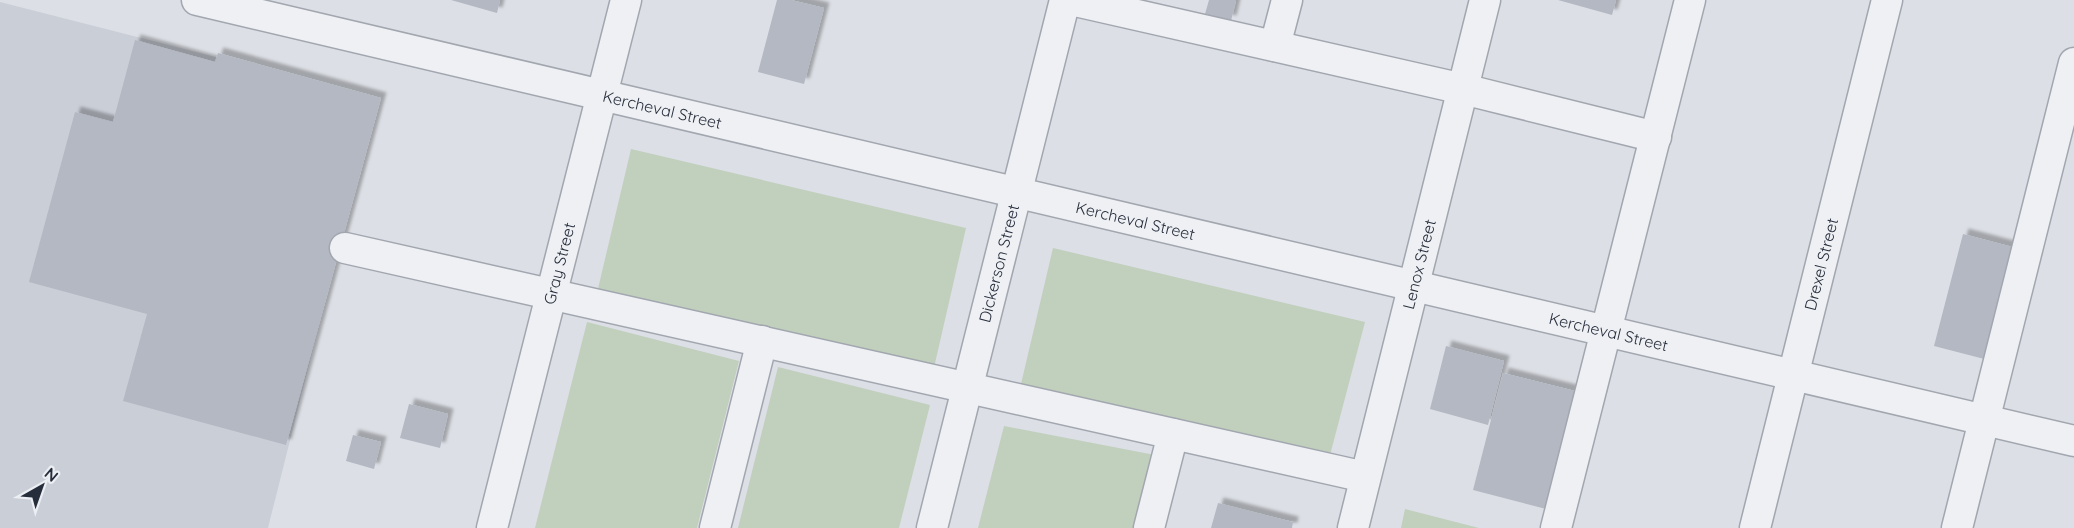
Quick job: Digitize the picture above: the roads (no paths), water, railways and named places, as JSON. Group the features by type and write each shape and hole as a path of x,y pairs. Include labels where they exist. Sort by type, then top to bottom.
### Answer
{"street":[{"name":"Kercheval Street","path":"197,0 2074,441"},
{"name":"Gray Street","path":"492,528 626,0"},
{"name":"Dickerson Street","path":"932,528 1065,0"},
{"path":"1071,0 1463,89 1656,137"},
{"path":"1275,46 1287,0"},
{"name":"Lenox Street","path":"1353,528 1485,0"},
{"path":"1556,528 1690,0"},
{"name":"Drexel Street","path":"1755,528 1887,0"},
{"path":"1957,528 2074,63"},
{"path":"345,248 1365,477"},
{"path":"715,528 762,342"},
{"path":"1149,528 1173,434"}]}
